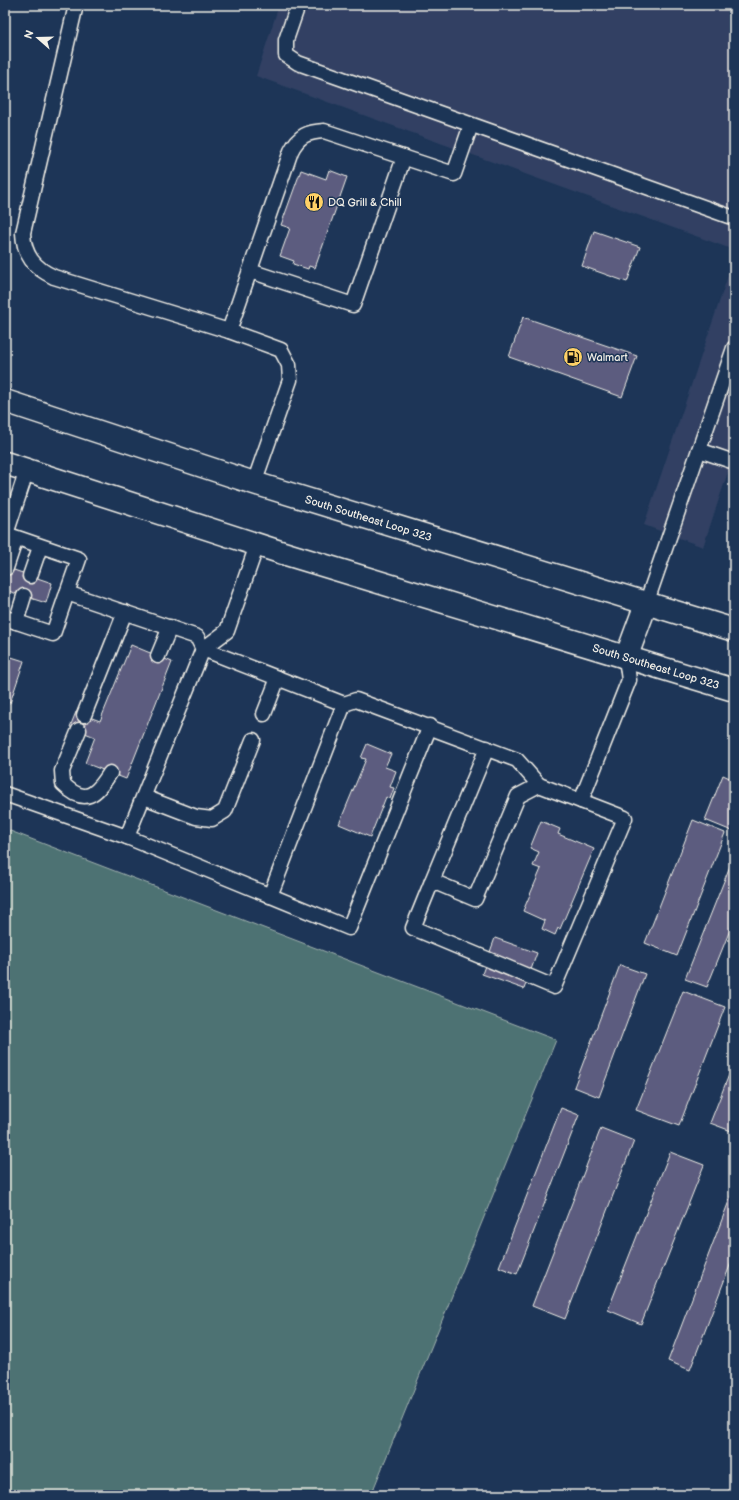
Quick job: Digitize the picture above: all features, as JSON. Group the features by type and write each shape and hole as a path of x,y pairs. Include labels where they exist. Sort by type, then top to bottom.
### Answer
{"highway":[{"path":"5,391 42,413"},
{"name":"South Southeast Loop 323","path":"5,401 254,484 734,630"},
{"name":"South Southeast Loop 323","path":"5,462 257,545 734,690"},
{"path":"626,658 646,604"}],"lane":[{"path":"76,5 22,233 26,253 42,271 54,278 229,331 281,350 286,357 290,380 254,484"},
{"path":"298,5 286,40 286,55 298,63 734,218"},
{"path":"229,331 292,151 299,138 306,134 324,131 454,174 471,124"},
{"path":"250,271 353,305 404,157"},
{"path":"646,604 734,348"},
{"path":"699,450 734,462"},
{"path":"6,568 9,536 27,470"},
{"path":"9,536 78,559 52,634 11,620 24,596"},
{"path":"127,837 203,649 227,631 257,545"},
{"path":"30,576 40,547"},
{"path":"67,593 197,637 203,649 344,704 356,700 430,726 487,748 517,760 539,785 625,818 554,987 413,928 487,748"},
{"path":"84,715 125,612"},
{"path":"158,656 170,627"},
{"path":"582,801 629,680 626,658"},
{"path":"264,714 278,678"},
{"path":"270,896 344,704"},
{"path":"5,794 127,837 349,928 430,726"},
{"path":"79,730 62,771 63,784 73,794 86,796 99,791 110,773"},
{"path":"144,797 196,817 212,819 225,811 253,740"},
{"path":"432,881 474,899 518,796 539,785"},
{"path":"64,815 73,794"}],"shaded area":[{"path":"279,5 734,5 734,250 256,76"},
{"path":"734,258 734,454 703,547 644,525"}],"green space":[{"path":"5,829 556,1040 371,1495 5,1495"}],"building":[{"name":"DQ Grill & Chill","path":"301,170 326,179 329,170 347,177 315,268 309,266 308,269 293,264 294,261 280,256 290,228 281,225"},
{"path":"594,231 640,247 627,282 582,266"},
{"name":"Walmart","path":"523,317 637,356 622,397 509,357"},
{"path":"5,567 52,583 46,603 5,590"},
{"path":"131,645 172,662 126,779 85,763 95,737 70,727 76,712 100,721"},
{"path":"5,655 24,661 10,703 5,702"},
{"path":"367,744 391,754 385,767 396,771 390,787 394,788 390,799 386,797 370,837 339,824 366,759 361,758"},
{"path":"723,775 734,780 734,827 732,831 705,820"},
{"path":"693,820 725,833 677,956 645,943"},
{"path":"541,821 560,829 558,834 594,849 560,929 558,928 555,935 542,929 545,921 523,911 541,869 533,866 539,852 530,848"},
{"path":"734,856 734,920 707,987 685,979"},
{"path":"495,938 537,953 524,989 482,974"},
{"path":"620,965 645,974 599,1097 574,1087"},
{"path":"683,991 725,1007 679,1126 636,1110"},
{"path":"734,1062 734,1132 710,1123"},
{"path":"561,1108 579,1115 517,1274 499,1267"},
{"path":"601,1128 634,1141 565,1319 532,1306"},
{"path":"670,1152 704,1165 641,1324 608,1310"},
{"path":"734,1188 734,1255 690,1370 668,1361"}],"place":[{"name":"DQ Grill & Chill","path":"314,202"},
{"name":"Walmart","path":"573,357"}]}
